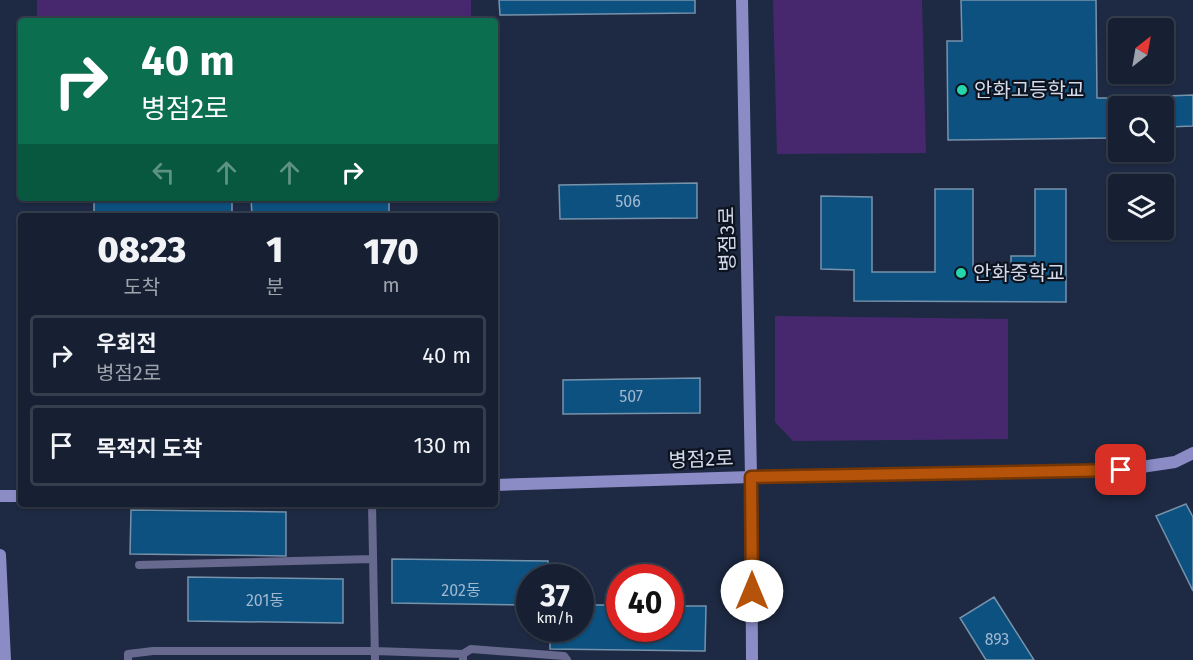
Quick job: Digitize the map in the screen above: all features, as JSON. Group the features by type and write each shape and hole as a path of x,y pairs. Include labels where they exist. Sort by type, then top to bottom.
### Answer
{"street":[{"name":"병점3로","path":"742,0 752,660"},
{"name":"병점2로","path":"498,485 751,477 1121,470 1175,462 1193,453"},
{"path":"0,496 18,496"},
{"path":"0,555 5,660"}],"lane":[{"path":"372,507 375,655"},
{"path":"139,564 373,559"},
{"path":"128,660 128,654 153,651 463,657 471,649 564,656 567,660"}],"shaded area":[{"path":"37,0 471,0 471,18 37,18"},
{"path":"773,0 922,0 926,153 777,154"},
{"path":"775,316 1008,319 1008,439 793,441 775,422"}],"building":[{"path":"499,0 695,0 695,13 500,15"},
{"path":"961,0 1096,0 1097,98 1108,98 1108,138 948,140 947,41 962,41"},
{"path":"1193,95 1193,126 1174,127 1174,96 1168,96"},
{"path":"697,183 697,218 560,219 559,185"},
{"path":"935,189 973,189 973,270 1011,271 1011,256 1035,256 1035,189 1066,189 1066,302 854,301 854,270 821,269 821,196 872,197 872,272 935,272"},
{"path":"94,201 232,201 232,213 94,213"},
{"path":"251,201 389,201 389,213 252,213"},
{"path":"700,378 700,413 563,414 563,380"},
{"path":"1186,504 1193,517 1193,591 1156,516"},
{"path":"131,510 286,512 286,556 130,554"},
{"path":"392,559 548,561 548,564 516,564 516,605 392,603"},
{"path":"188,577 343,579 343,623 188,621"},
{"path":"994,597 1034,660 986,660 960,618"},
{"path":"594,605 606,605 606,642 684,642 684,606 706,606 705,651 550,649 550,642 594,642"}],"place":[{"name":"안화고등학교","path":"962,90"},
{"name":"안화중학교","path":"961,273"}],"route":[{"path":"752,591 751,477 1121,470"}]}
